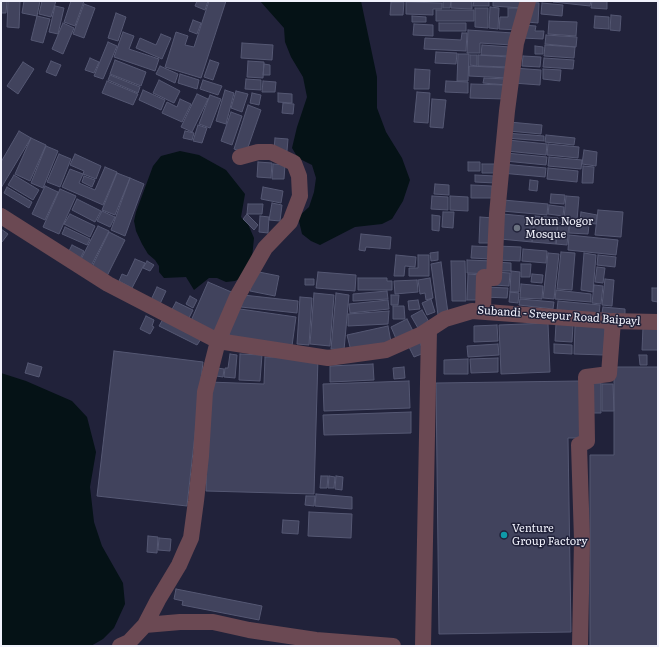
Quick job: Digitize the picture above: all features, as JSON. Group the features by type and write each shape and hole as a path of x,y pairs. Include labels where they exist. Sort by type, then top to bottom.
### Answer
{"street":[{"path":"483,311 484,277 494,278 497,214 506,111 516,43 528,1"},
{"path":"120,646 129,642 145,625 179,565 191,538 201,456 205,392 218,341 237,297 265,248 290,222 300,196 299,176 294,163 271,152 258,152 240,157"},
{"name":"Subandi - Sreepur Road Baipayl","path":"1,216 108,284 218,341 328,358 386,350 422,334 446,319 472,311 613,321 658,322"},
{"path":"580,646 582,540 579,445 587,441 586,377 609,374 613,321"},
{"path":"423,646 429,330"},
{"path":"145,625 180,622 213,622 249,630 316,640 393,646"}],"shaded area":[{"path":"260,1 361,1 377,77 377,108 386,132 402,158 410,180 403,201 392,219 382,224 355,227 320,245 311,241 302,234 298,217 309,207 314,192 316,178 312,165 298,158 292,148 307,97 303,77 291,57 285,42 284,28"},
{"path":"180,151 199,155 226,170 245,194 241,217 248,224 254,238 252,258 241,278 235,281 226,282 217,278 209,278 194,290 186,277 164,278 159,272 159,266 148,254 136,231 134,221 136,212 153,166 161,156"},
{"path":"1,373 26,381 72,401 87,417 96,452 90,487 94,522 102,546 123,583 125,604 114,628 103,639 91,646 1,646"}],"building":[{"path":"1,1 7,1 6,13 1,13"},
{"path":"8,1 20,1 19,28 7,27"},
{"path":"24,1 40,1 37,16 22,13"},
{"path":"42,1 56,1 51,17 39,14"},
{"path":"71,1 84,1 75,26 64,22"},
{"path":"197,1 208,1 205,10 195,6"},
{"path":"209,1 226,1 201,78 165,67 176,32 188,36 185,45 194,47"},
{"path":"443,1 451,1 450,8 443,8"},
{"path":"451,1 472,1 472,9 451,8"},
{"path":"474,1 489,1 489,6 473,6"},
{"path":"493,1 522,1 521,8 493,6"},
{"path":"553,1 591,1 590,6"},
{"path":"592,1 607,1 607,9 591,8"},
{"path":"391,2 404,2 403,15 390,15"},
{"path":"406,2 442,3 442,9 433,9 433,15 406,14"},
{"path":"528,2 539,3 538,23 527,22"},
{"path":"542,3 563,5 562,16 541,14"},
{"path":"84,4 95,8 84,38 73,34"},
{"path":"55,6 64,8 58,34 49,32"},
{"path":"490,7 499,8 498,29 489,28"},
{"path":"475,8 488,8 488,28 475,27"},
{"path":"508,8 520,8 519,30 499,29 500,17 508,17"},
{"path":"436,10 474,10 474,21 436,21"},
{"path":"116,13 126,17 118,41 108,38"},
{"path":"611,15 621,16 620,31 610,30"},
{"path":"37,16 50,19 43,43 31,40"},
{"path":"412,16 426,17 426,22 412,22"},
{"path":"595,16 609,17 609,29 594,28"},
{"path":"193,20 201,23 197,34 189,31"},
{"path":"549,21 577,22 576,36 548,34"},
{"path":"63,23 74,28 63,54 52,49"},
{"path":"439,23 466,23 466,31 439,31"},
{"path":"414,24 433,25 433,36 413,35"},
{"path":"523,25 536,26 535,31 544,31 543,39 522,38"},
{"path":"468,30 513,33 512,45 480,43 480,53 467,53"},
{"path":"123,32 134,36 129,49 159,59 155,71 114,57"},
{"path":"462,33 467,33 466,51 424,49 425,38 461,40"},
{"path":"161,34 171,38 162,59 136,48 140,38 156,45"},
{"path":"546,35 577,37 576,47 545,44"},
{"path":"108,42 117,46 103,79 94,76"},
{"path":"242,43 273,45 272,60 241,58"},
{"path":"482,45 510,47 509,56 481,55"},
{"path":"545,45 575,47 574,58 544,56"},
{"path":"535,46 543,47 543,54 535,54"},
{"path":"436,52 457,53 456,64 435,63"},
{"path":"458,54 469,54 468,81 457,81"},
{"path":"470,55 477,55 477,66 470,65"},
{"path":"478,55 509,57 509,67 478,66"},
{"path":"523,56 541,57 540,67 522,66"},
{"path":"90,58 99,62 94,73 85,70"},
{"path":"544,58 574,60 573,69 543,67"},
{"path":"115,60 146,72 141,86 110,74"},
{"path":"210,60 219,63 213,80 204,77"},
{"path":"51,61 61,65 56,76 46,72"},
{"path":"248,61 264,62 263,78 247,77"},
{"path":"23,62 34,69 18,94 7,86"},
{"path":"264,64 270,65 270,75 263,75"},
{"path":"160,66 178,74 175,83 156,74"},
{"path":"469,66 509,68 508,78 469,76"},
{"path":"514,68 541,70 540,85 513,83"},
{"path":"415,69 430,70 429,89 414,89"},
{"path":"543,69 561,70 560,81 543,79"},
{"path":"180,74 199,80 197,89 178,83"},
{"path":"110,75 140,87 138,93 108,80"},
{"path":"484,78 507,79 506,85 483,83"},
{"path":"246,79 261,80 261,90 245,89"},
{"path":"159,80 180,91 174,103 153,93"},
{"path":"203,80 222,86 218,95 200,89"},
{"path":"107,81 138,94 133,105 102,93"},
{"path":"263,81 276,82 275,92 262,92"},
{"path":"446,81 468,82 468,93 445,92"},
{"path":"471,84 506,85 505,99 470,98"},
{"path":"143,90 165,100 161,110 139,100"},
{"path":"225,90 234,93 226,124 216,121"},
{"path":"236,91 248,94 242,112 231,108"},
{"path":"417,92 430,93 428,123 414,122"},
{"path":"252,93 261,95 259,105 250,103"},
{"path":"278,93 292,94 292,103 278,102"},
{"path":"197,94 208,99 192,132 181,127"},
{"path":"210,95 221,99 210,128 199,124"},
{"path":"180,99 191,104 182,122 162,113 167,102 177,107"},
{"path":"432,99 446,100 443,128 430,127"},
{"path":"283,103 294,104 293,114 282,113"},
{"path":"248,105 261,110 246,153 234,149"},
{"path":"231,112 242,116 232,145 221,141"},
{"path":"509,122 542,125 541,134 509,131"},
{"path":"198,125 207,128 202,143 193,141"},
{"path":"19,131 31,138 1,188 1,162"},
{"path":"185,131 194,133 192,140 183,138"},
{"path":"506,133 544,136 544,141 506,138"},
{"path":"546,135 575,138 574,145 545,142"},
{"path":"31,138 46,145 30,181 15,174"},
{"path":"275,138 288,139 287,151 274,150"},
{"path":"508,140 547,144 546,155 507,151"},
{"path":"548,144 579,147 578,158 547,155"},
{"path":"46,146 58,151 43,188 31,183"},
{"path":"584,150 597,152 596,166 582,164"},
{"path":"506,153 547,157 546,165 505,161"},
{"path":"59,154 71,159 60,187 47,182"},
{"path":"75,154 101,166 96,179 83,174 84,171 70,165"},
{"path":"549,157 582,160 581,169 548,166"},
{"path":"258,162 272,163 271,178 257,177"},
{"path":"468,162 480,162 480,171 468,171"},
{"path":"273,164 285,165 284,179 272,179"},
{"path":"482,164 497,164 497,173 482,173"},
{"path":"502,164 546,168 545,177 501,173"},
{"path":"583,166 594,167 593,183 582,183"},
{"path":"105,167 117,172 103,205 62,187 70,169 83,174 79,183 95,190"},
{"path":"548,168 578,171 577,182 547,179"},
{"path":"117,173 130,178 115,215 102,210"},
{"path":"14,175 39,190 33,200 8,185"},
{"path":"475,175 495,176 495,183 475,182"},
{"path":"84,176 95,180 92,187 82,182"},
{"path":"130,178 144,184 125,236 111,230"},
{"path":"530,180 538,181 537,191 529,190"},
{"path":"435,184 449,185 449,195 434,194"},
{"path":"471,185 492,186 492,198 471,198"},
{"path":"45,186 58,192 45,220 32,214"},
{"path":"7,187 32,202 29,208 4,193"},
{"path":"263,187 283,191 281,203 261,199"},
{"path":"60,189 76,196 59,234 43,227"},
{"path":"551,194 565,195 564,204 550,203"},
{"path":"432,196 448,197 448,210 431,209"},
{"path":"450,196 468,197 468,211 450,210"},
{"path":"566,196 579,197 577,220 564,219"},
{"path":"77,199 101,211 95,222 72,210"},
{"path":"503,200 548,204 547,215 502,211"},
{"path":"272,203 282,205 280,221 269,220"},
{"path":"248,204 263,204 262,214 247,214"},
{"path":"549,205 564,207 563,216 548,214"},
{"path":"598,210 623,212 621,237 595,235"},
{"path":"102,211 115,217 110,227 97,221"},
{"path":"443,212 454,212 453,228 442,227"},
{"path":"581,212 597,215 596,224 580,222"},
{"path":"70,214 95,226 90,237 64,224"},
{"path":"247,214 258,225 254,230 243,219"},
{"name":"Notun Nogor Mosque","path":"503,214 534,217 532,242 500,239"},
{"path":"432,215 440,216 439,231 432,230"},
{"path":"260,216 269,217 268,233 259,232"},
{"path":"535,216 558,218 556,244 532,242"},
{"path":"480,217 494,218 493,243 479,243"},
{"path":"558,223 569,224 567,245 556,244"},
{"path":"570,223 589,225 588,234 569,233"},
{"path":"98,226 109,231 90,268 79,263"},
{"path":"65,227 90,239 87,245 62,234"},
{"path":"1,229 8,234 2,242 1,241"},
{"path":"109,232 125,240 107,276 91,269"},
{"path":"361,234 391,237 390,249 366,247 365,251 359,250"},
{"path":"569,235 618,240 616,255 568,250"},
{"path":"72,245 84,251 79,261 67,255"},
{"path":"472,246 493,247 492,259 471,258"},
{"path":"497,246 521,247 520,261 496,260"},
{"path":"523,249 547,251 546,263 522,261"},
{"path":"438,252 438,260 431,261 430,253"},
{"path":"561,252 575,253 572,290 557,289"},
{"path":"548,253 559,254 554,299 543,298"},
{"path":"584,253 596,255 593,292 581,290"},
{"path":"396,255 416,257 415,267 405,266 404,276 394,276"},
{"path":"418,255 429,255 429,276 409,276 409,268 418,268"},
{"path":"598,255 616,257 615,267 597,265"},
{"path":"135,259 145,263 132,288 119,281 122,274 127,276"},
{"path":"467,260 493,261 492,274 467,273"},
{"path":"147,261 154,265 150,271 143,268"},
{"path":"451,261 465,261 466,301 452,301"},
{"path":"441,262 448,313 438,315 431,264"},
{"path":"496,262 511,263 511,271 495,271"},
{"path":"521,264 531,264 530,277 521,277"},
{"path":"597,267 605,268 603,283 595,282"},
{"path":"254,271 279,276 275,296 250,291"},
{"path":"511,271 520,272 519,292 510,292"},
{"path":"318,272 356,275 355,291 316,288"},
{"path":"494,272 510,273 509,286 494,285"},
{"path":"468,274 481,275 480,300 467,300"},
{"path":"532,274 543,275 542,283 531,282"},
{"path":"358,278 387,278 387,281 392,281 392,290 358,290"},
{"path":"430,278 433,298 426,300 425,293 420,294 418,280"},
{"path":"305,279 314,279 314,285 305,285"},
{"path":"605,279 614,280 612,306 602,305"},
{"path":"417,280 418,292 395,294 394,281"},
{"path":"208,282 236,294 219,335 190,323"},
{"path":"521,284 543,286 542,299 520,298"},
{"path":"594,285 603,286 601,304 592,303"},
{"path":"157,287 166,291 160,304 151,300"},
{"path":"484,287 508,288 507,298 484,297"},
{"path":"652,288 658,288 658,302 652,301"},
{"path":"556,290 591,294 591,302 555,299"},
{"path":"387,291 388,299 353,301 353,294"},
{"path":"510,292 519,293 518,303 509,302"},
{"path":"314,293 334,295 330,346 310,344"},
{"path":"336,293 349,295 344,350 331,349"},
{"path":"243,295 298,301 297,313 241,307"},
{"path":"391,295 399,295 398,305 391,305"},
{"path":"190,296 197,300 193,308 186,304"},
{"path":"300,297 312,298 309,345 297,344"},
{"path":"431,299 435,312 427,315 422,303"},
{"path":"520,299 554,302 553,309 519,305"},
{"path":"388,300 389,309 350,313 349,304"},
{"path":"418,300 420,309 409,310 408,301"},
{"path":"558,301 600,305 599,314 557,310"},
{"path":"176,302 193,310 187,322 170,313"},
{"path":"393,306 404,306 405,319 393,319"},
{"path":"603,307 625,309 625,315 602,313"},
{"path":"233,308 296,317 292,346 229,337"},
{"path":"422,310 429,322 418,328 411,316"},
{"path":"389,311 388,324 348,326 348,314"},
{"path":"146,316 154,320 152,326 154,327 150,334 140,329"},
{"path":"163,319 201,339 197,345 159,326"},
{"path":"407,319 414,333 397,341 391,327"},
{"path":"548,323 550,372 501,374 499,325"},
{"path":"556,324 573,325 572,342 555,341"},
{"path":"497,325 498,341 474,342 474,326"},
{"path":"388,326 391,342 351,351 347,335"},
{"path":"575,326 605,327 604,355 574,354"},
{"path":"643,327 658,328 658,350 642,350"},
{"path":"419,340 424,353 414,357 408,345"},
{"path":"498,344 499,355 468,357 467,346"},
{"path":"554,344 572,345 572,354 554,353"},
{"path":"114,351 203,362 187,506 97,496"},
{"path":"230,354 237,355 235,378 224,377 225,368 228,368"},
{"path":"240,354 262,355 260,381 239,380"},
{"path":"639,355 647,355 647,365 640,365"},
{"path":"265,357 318,358 314,494 206,491 209,382 264,384"},
{"path":"498,358 498,372 471,373 470,359"},
{"path":"468,359 468,374 444,374 444,360"},
{"path":"28,363 42,367 39,377 25,373"},
{"path":"373,364 374,380 330,382 330,366"},
{"path":"404,367 405,378 394,379 393,368"},
{"path":"614,367 658,367 658,646 590,646 590,455 614,455"},
{"path":"217,368 224,369 223,377 216,376"},
{"path":"409,381 410,408 324,411 323,384"},
{"name":"Venture Group Factory","path":"581,381 582,438 568,438 571,632 439,634 436,383"},
{"path":"588,383 601,383 601,413 588,413"},
{"path":"602,384 613,384 614,411 602,411"},
{"path":"411,412 411,433 324,435 323,415"},
{"path":"321,476 328,476 327,488 320,488"},
{"path":"329,476 335,477 334,488 328,488"},
{"path":"336,476 343,477 342,490 335,489"},
{"path":"316,494 352,497 352,509 315,506"},
{"path":"306,496 315,496 314,506 305,505"},
{"path":"309,512 352,514 351,538 308,536"},
{"path":"283,520 299,521 298,534 282,533"},
{"path":"148,536 158,537 157,553 147,552"},
{"path":"159,538 171,539 170,551 158,550"},
{"path":"176,589 262,606 259,620 182,605 183,601 174,599"}],"place":[{"name":"Notun Nogor Mosque","path":"517,228"},
{"name":"Venture Group Factory","path":"504,535"}]}
